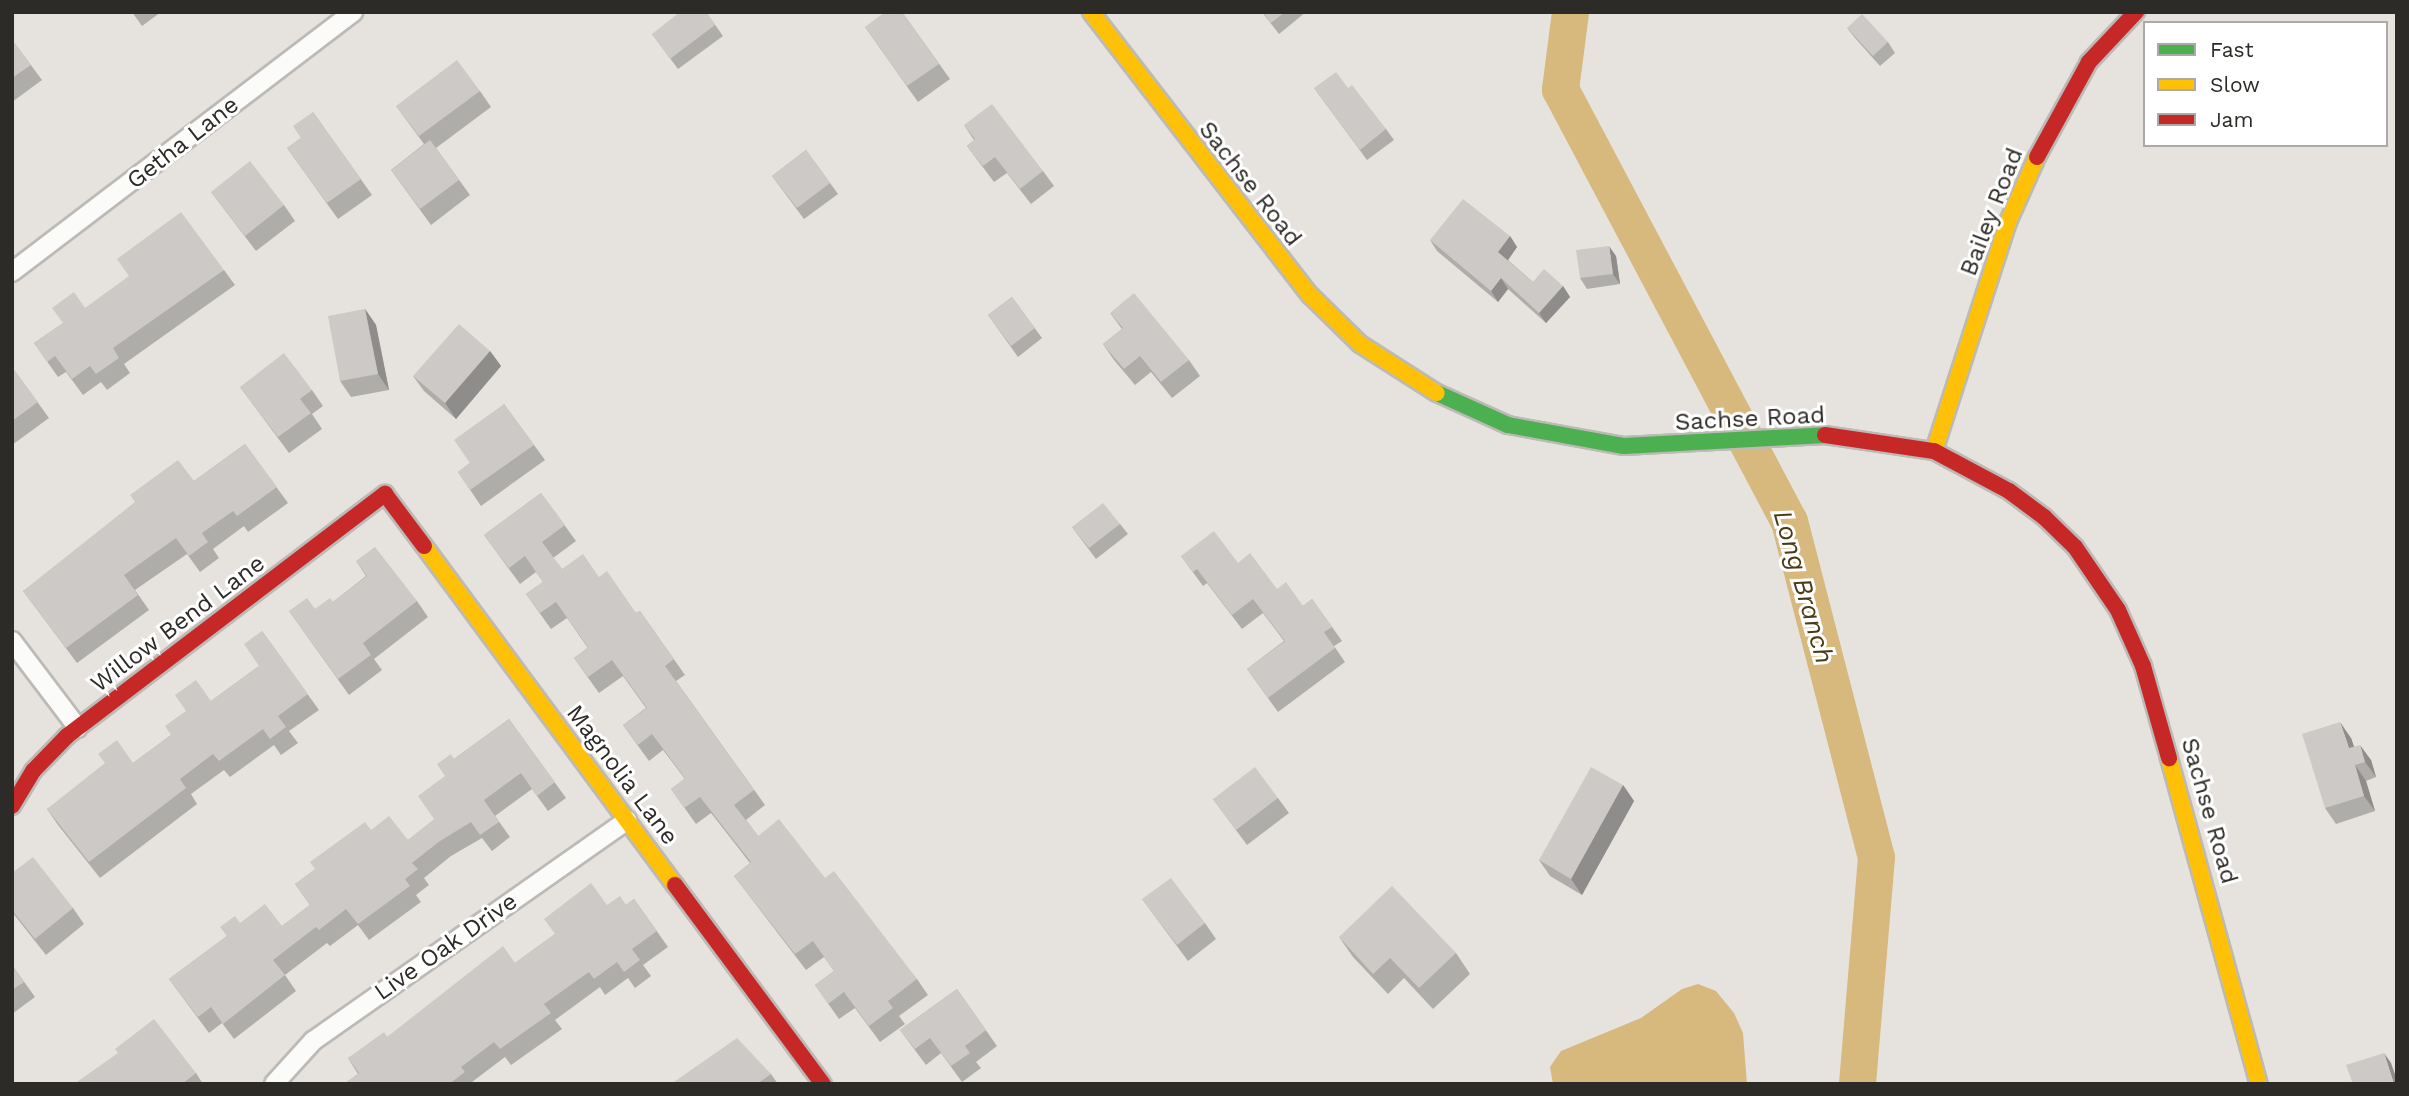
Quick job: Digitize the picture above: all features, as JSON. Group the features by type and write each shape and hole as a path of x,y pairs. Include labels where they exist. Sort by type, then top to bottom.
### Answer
{"main road":[{"name":"Sachse Road","path":"1091,12 1310,295 1385,362 1446,399 1508,425 1562,438 1624,446 1692,445 1822,435 1934,451 2008,491 2044,517 2075,547 2118,610 2143,666 2169,750 2259,1084"},
{"name":"Bailey Road","path":"1934,451 2008,222 2043,144 2090,62 2136,12"},
{"name":"Willow Bend Lane","path":"12,806 33,771 78,728 385,494"},
{"name":"Magnolia Lane","path":"385,494 823,1084"}],"street":[{"name":"Getha Lane","path":"12,272 353,12"},
{"path":"12,640 78,728"},
{"name":"Live Oak Drive","path":"274,1084 313,1041 627,820"}],"shaded area":[{"path":"1698,984 1716,991 1734,1013 1743,1033 1747,1084 1553,1084 1550,1067 1561,1051 1641,1018 1682,989"}],"building":[{"path":"680,12 706,12 715,25 670,59 652,34"},
{"path":"885,12 902,12 939,64 907,86 865,27"},
{"path":"1263,12 1285,12 1271,23"},
{"path":"1862,14 1888,42 1873,56 1847,28"},
{"path":"12,41 31,65 12,78"},
{"path":"457,60 480,91 419,136 396,106"},
{"path":"1336,72 1348,88 1352,85 1386,129 1360,150 1314,88"},
{"path":"992,104 1043,171 1020,189 995,157 983,166 967,146 975,139 964,125"},
{"path":"313,112 361,179 327,203 287,148 301,138 293,126"},
{"path":"430,140 459,180 420,209 391,170"},
{"path":"806,150 830,183 797,208 772,176"},
{"path":"250,161 284,205 245,236 211,192"},
{"path":"1463,199 1510,236 1498,252 1533,282 1544,269 1563,286 1539,313 1501,278 1491,291 1430,240"},
{"path":"181,212 224,270 113,348 119,358 96,374 90,366 72,379 55,356 47,362 34,343 63,323 52,308 74,292 85,308 129,276 117,259"},
{"path":"1609,246 1613,274 1580,278 1576,250"},
{"path":"1134,293 1189,360 1161,382 1140,356 1124,369 1103,344 1123,328 1110,313"},
{"path":"1012,297 1035,328 1011,346 988,315"},
{"path":"365,309 378,374 340,381 328,316"},
{"path":"459,324 490,351 445,403 413,376"},
{"path":"284,353 312,390 300,399 311,413 278,437 240,387"},
{"path":"12,367 38,402 12,421"},
{"path":"504,404 534,445 470,490 458,472 470,463 454,440"},
{"path":"245,444 277,487 237,516 233,511 202,533 208,542 189,556 176,538 124,575 138,595 66,648 23,591 135,502 130,495 178,460 194,481"},
{"path":"541,493 565,525 542,542 562,569 583,554 599,577 607,571 636,613 640,611 674,659 665,666 754,790 734,805 758,836 779,819 825,878 834,871 917,979 888,1001 893,1008 869,1026 844,992 828,1004 815,985 834,971 813,941 795,954 734,876 751,862 700,797 684,808 671,789 685,778 652,734 638,745 623,725 647,708 612,660 588,677 574,658 588,647 556,602 540,613 526,594 543,582 525,556 509,568 484,535"},
{"path":"1103,503 1120,524 1089,548 1072,527"},
{"path":"1214,531 1238,563 1250,553 1277,589 1286,582 1303,606 1312,599 1332,627 1324,632 1335,648 1268,698 1247,669 1285,641 1253,599 1232,615 1197,569 1193,572 1181,556"},
{"path":"375,547 417,601 363,643 371,655 338,679 289,611 307,598 315,609 330,598 333,602 367,576 356,561"},
{"path":"262,631 308,694 278,716 286,727 270,739 263,729 219,761 213,754 180,779 186,788 89,862 47,809 105,763 98,754 117,740 133,763 171,735 165,726 186,711 175,695 196,680 211,701 259,666 244,644"},
{"path":"509,719 555,782 537,796 521,773 484,800 499,822 480,835 471,822 440,841 412,863 418,869 405,879 410,886 358,924 346,909 319,930 316,927 273,960 285,975 223,1024 211,1007 198,1017 169,979 227,936 220,927 235,916 240,923 265,904 282,926 310,905 295,884 315,869 310,862 365,822 371,830 389,816 408,840 434,819 418,796 445,776 437,764 451,754 454,759"},
{"path":"2340,722 2349,748 2360,745 2365,762 2355,765 2364,796 2325,808 2302,734"},
{"path":"1255,767 1278,798 1236,830 1213,799"},
{"path":"1591,767 1623,785 1571,879 1539,860"},
{"path":"33,857 73,908 35,939 12,910 12,873"},
{"path":"1171,878 1205,923 1177,945 1142,899"},
{"path":"591,883 607,905 620,896 626,905 634,899 657,931 632,949 640,960 624,972 617,962 594,979 589,972 544,1004 551,1013 500,1049 494,1042 461,1067 465,1072 449,1084 344,1084 359,1073 348,1058 384,1032 387,1037 503,946 515,963 555,934 544,919"},
{"path":"1392,886 1456,953 1419,988 1390,958 1373,974 1339,937"},
{"path":"12,965 24,982 12,990"},
{"path":"957,989 986,1030 965,1046 970,1053 951,1066 930,1038 915,1049 900,1030"},
{"path":"154,1019 196,1073 182,1084 74,1084 118,1053 115,1049"},
{"path":"737,1038 771,1074 757,1084 671,1084"},
{"path":"2384,1053 2394,1084 2353,1084 2346,1065"}],"waterway":[{"name":"Long Branch","path":"1570,12 1560,89 1789,521 1876,857 1857,1084"}],"traffic: fast":[{"path":"1437,393 1508,425 1624,446 1825,435"}],"traffic: slow":[{"path":"1091,12 1310,295 1360,344 1437,393"},
{"path":"1934,451 2008,222 2037,157"},
{"path":"424,546 675,885"},
{"path":"2169,758 2259,1084"}],"traffic: jam":[{"path":"2037,157 2089,62 2136,12"},
{"path":"1825,435 1934,451 2009,491 2044,517 2075,547 2118,610 2143,666 2169,758"},
{"path":"12,806 33,771 67,736 385,494 424,546"},
{"path":"675,885 823,1084"}]}
